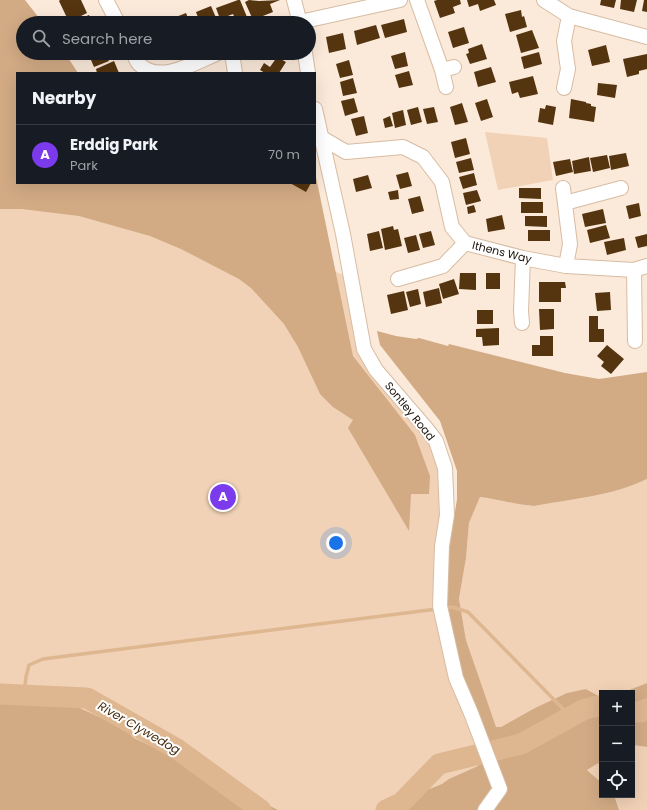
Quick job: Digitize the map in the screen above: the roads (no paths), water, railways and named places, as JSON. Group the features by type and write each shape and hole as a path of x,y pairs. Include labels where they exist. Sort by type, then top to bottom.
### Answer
{"street":[{"path":"106,0 114,16"},
{"path":"294,0 298,16"},
{"path":"316,19 400,0"},
{"path":"416,0 448,69 446,87"},
{"path":"544,0 569,16 647,37"},
{"path":"564,88 568,69 564,40 569,16"},
{"path":"137,60 139,64 153,72"},
{"path":"171,72 201,60"},
{"path":"233,60 235,72"},
{"path":"305,60 308,72"},
{"name":"Sontley Road","path":"316,113 343,234 364,349 376,370 436,441 445,468 447,515 442,546 441,610 456,678 500,789 485,810"},
{"name":"Ithens Way","path":"322,138 346,152 403,147 423,156 442,182 452,227 465,243 523,258 566,266 640,268"},
{"path":"563,188 570,244 566,266"},
{"path":"565,203 621,188"},
{"path":"398,280 443,266 465,243"},
{"path":"522,323 523,258"},
{"path":"635,341 640,268"}],"waterway":[{"path":"443,608 452,607 468,612 571,717"},
{"path":"24,695 29,665 43,659 437,609"},
{"name":"River Clywedog","path":"0,694 87,698 177,749 261,810"},
{"name":"River Clywedog","path":"386,810 401,803 439,764 521,744 583,710 599,706"},
{"name":"River Clywedog","path":"635,712 641,712 647,709"}],"place":[{"name":"Erddig Park","path":"223,497"}]}
